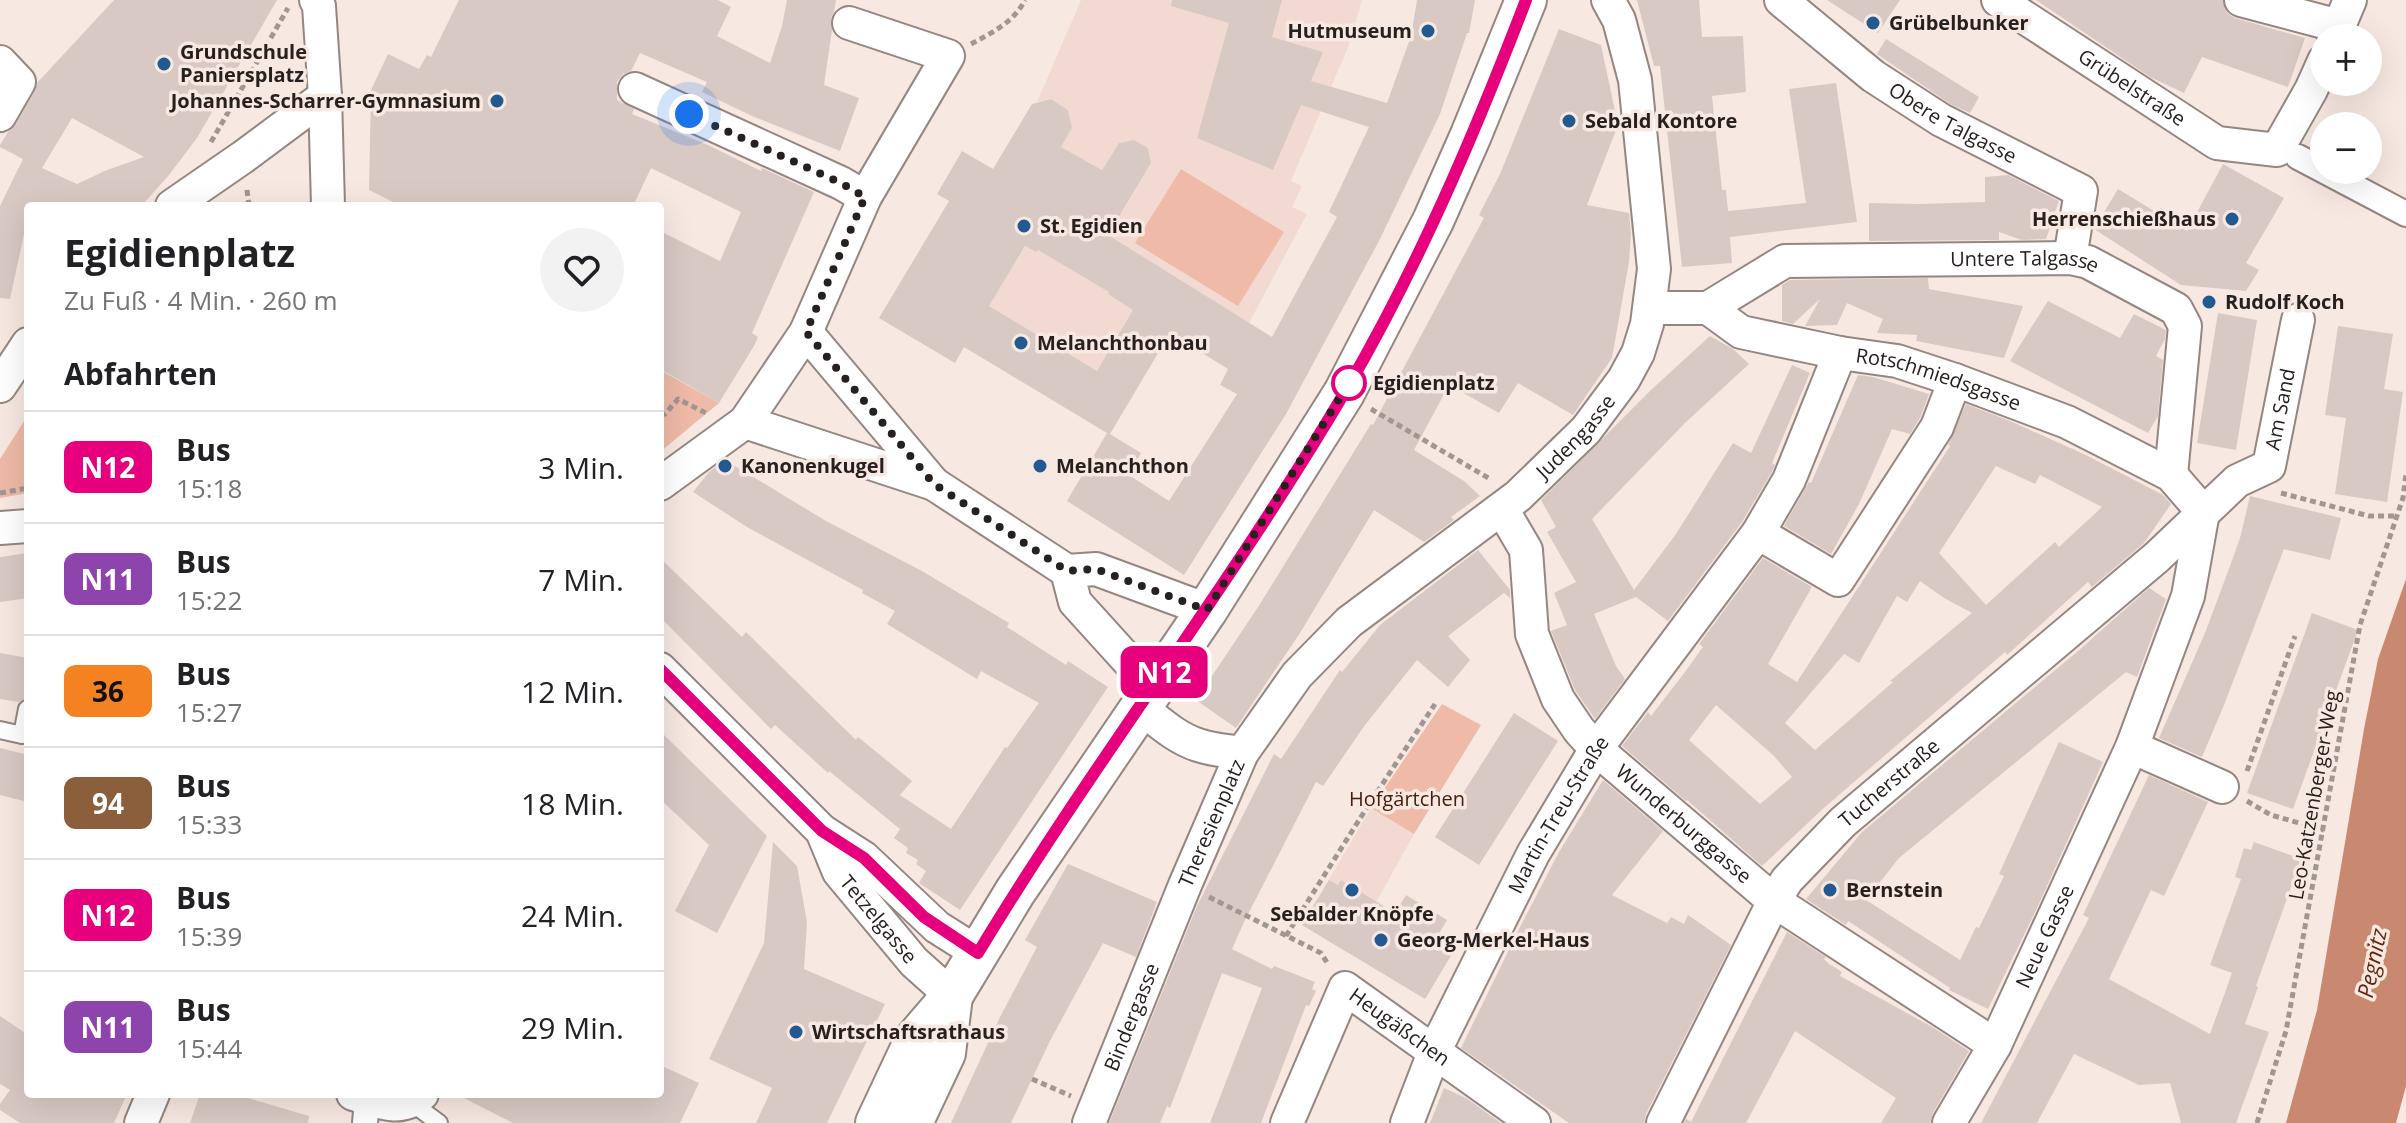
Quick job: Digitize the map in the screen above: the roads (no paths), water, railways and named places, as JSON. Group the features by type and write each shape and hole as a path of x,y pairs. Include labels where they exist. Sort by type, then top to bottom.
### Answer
{"street":[{"path":"316,0 319,6 325,96 328,202"},
{"path":"876,1123 916,1038 952,996 1015,892 1207,610 1344,393 1452,178 1526,0"},
{"name":"Judengasse","path":"1242,753 1297,675 1338,631 1510,502 1586,430 1624,379 1638,353 1650,308 1654,269 1635,80 1619,20 1608,0"},
{"name":"Obere Talgasse","path":"1781,0 1873,76 1941,120 2081,191 2070,258"},
{"name":"Grübelstraße","path":"1998,0 2217,143 2288,154"},
{"path":"2241,0 2341,21"},
{"path":"664,481 738,427 806,332 865,197 948,56 849,23"},
{"path":"0,62 19,82 0,115"},
{"path":"635,89 841,183 865,197"},
{"path":"2310,93 2288,154 2406,214"},
{"path":"178,202 325,96"},
{"name":"Untere Talgasse","path":"1708,308 1785,261 2070,258 2088,262 2176,309 2185,326 2171,475"},
{"path":"1650,308 1708,308"},
{"name":"Rotschmiedsgasse","path":"1708,308 1741,332 1840,353 1897,361 2067,422 2171,475 2203,512"},
{"name":"Am Sand","path":"2203,512 2237,481 2269,466 2298,320"},
{"path":"806,332 934,484 1067,571 1096,569 1207,610"},
{"path":"0,386 24,350"},
{"name":"Martin-Treu-Straße","path":"1407,1123 1435,1050 1533,854 1596,749 1758,533 1789,480 1840,353"},
{"path":"1758,533 1838,580 1937,427 1955,380"},
{"path":"738,427 934,484"},
{"name":"Wunderburggasse","path":"1510,502 1526,550 1532,634 1558,699 1579,730 1596,749 1774,901 1995,1045"},
{"name":"Neue Gasse","path":"1949,1123 1995,1045 2132,747 2188,596 2203,512"},
{"name":"Tucherstraße","path":"1663,1123 1787,880 1843,822 2157,557 2203,512"},
{"path":"0,528 24,526"},
{"path":"1067,571 1075,602 1147,697"},
{"name":"Tetzelgasse","path":"664,673 822,831 864,858 924,917 978,953"},
{"name":"Theresienplatz","path":"1147,697 1184,739 1198,745 1242,753 1180,898"},
{"path":"2132,747 2233,785"},
{"name":"Tetzelgasse","path":"822,831 839,872 914,962 952,996"},
{"name":"Bindergasse","path":"1089,1123 1180,898"},
{"name":"Heugäßchen","path":"1287,1123 1345,988 1534,1123"},
{"path":"912,1123 945,1053 952,996"},
{"path":"141,1123 151,1098"},
{"path":"361,1105 391,1105 417,1098"}],"lane":[{"path":"0,730 22,735 24,725"},
{"path":"417,1098 439,1123"}],"water":[{"name":"Pegnitz","path":"2406,579 2406,1086 2396,1123 2286,1123 2317,1010 2378,659"}],"place":[{"name":"Grübelbunker","path":"1873,23"},
{"name":"Hutmuseum","path":"1428,31"},
{"name":"Grundschule Paniersplatz","path":"164,64"},
{"name":"Johannes-Scharrer-Gymnasium","path":"497,101"},
{"name":"Sebald Kontore","path":"1569,121"},
{"name":"Herrenschießhaus","path":"2232,219"},
{"name":"St. Egidien","path":"1024,226"},
{"name":"Rudolf Koch","path":"2209,302"},
{"name":"Melanchthonbau","path":"1021,343"},
{"name":"Egidienplatz","path":"1349,383"},
{"name":"Kanonenkugel","path":"725,466"},
{"name":"Melanchthon","path":"1040,466"},
{"name":"Sebalder Knöpfe","path":"1352,890"},
{"name":"Bernstein","path":"1830,890"},
{"name":"Georg-Merkel-Haus","path":"1381,940"},
{"name":"Wirtschaftsrathaus","path":"796,1032"}],"park label":[{"name":"Hofgärtchen","path":"1407,799"}]}
